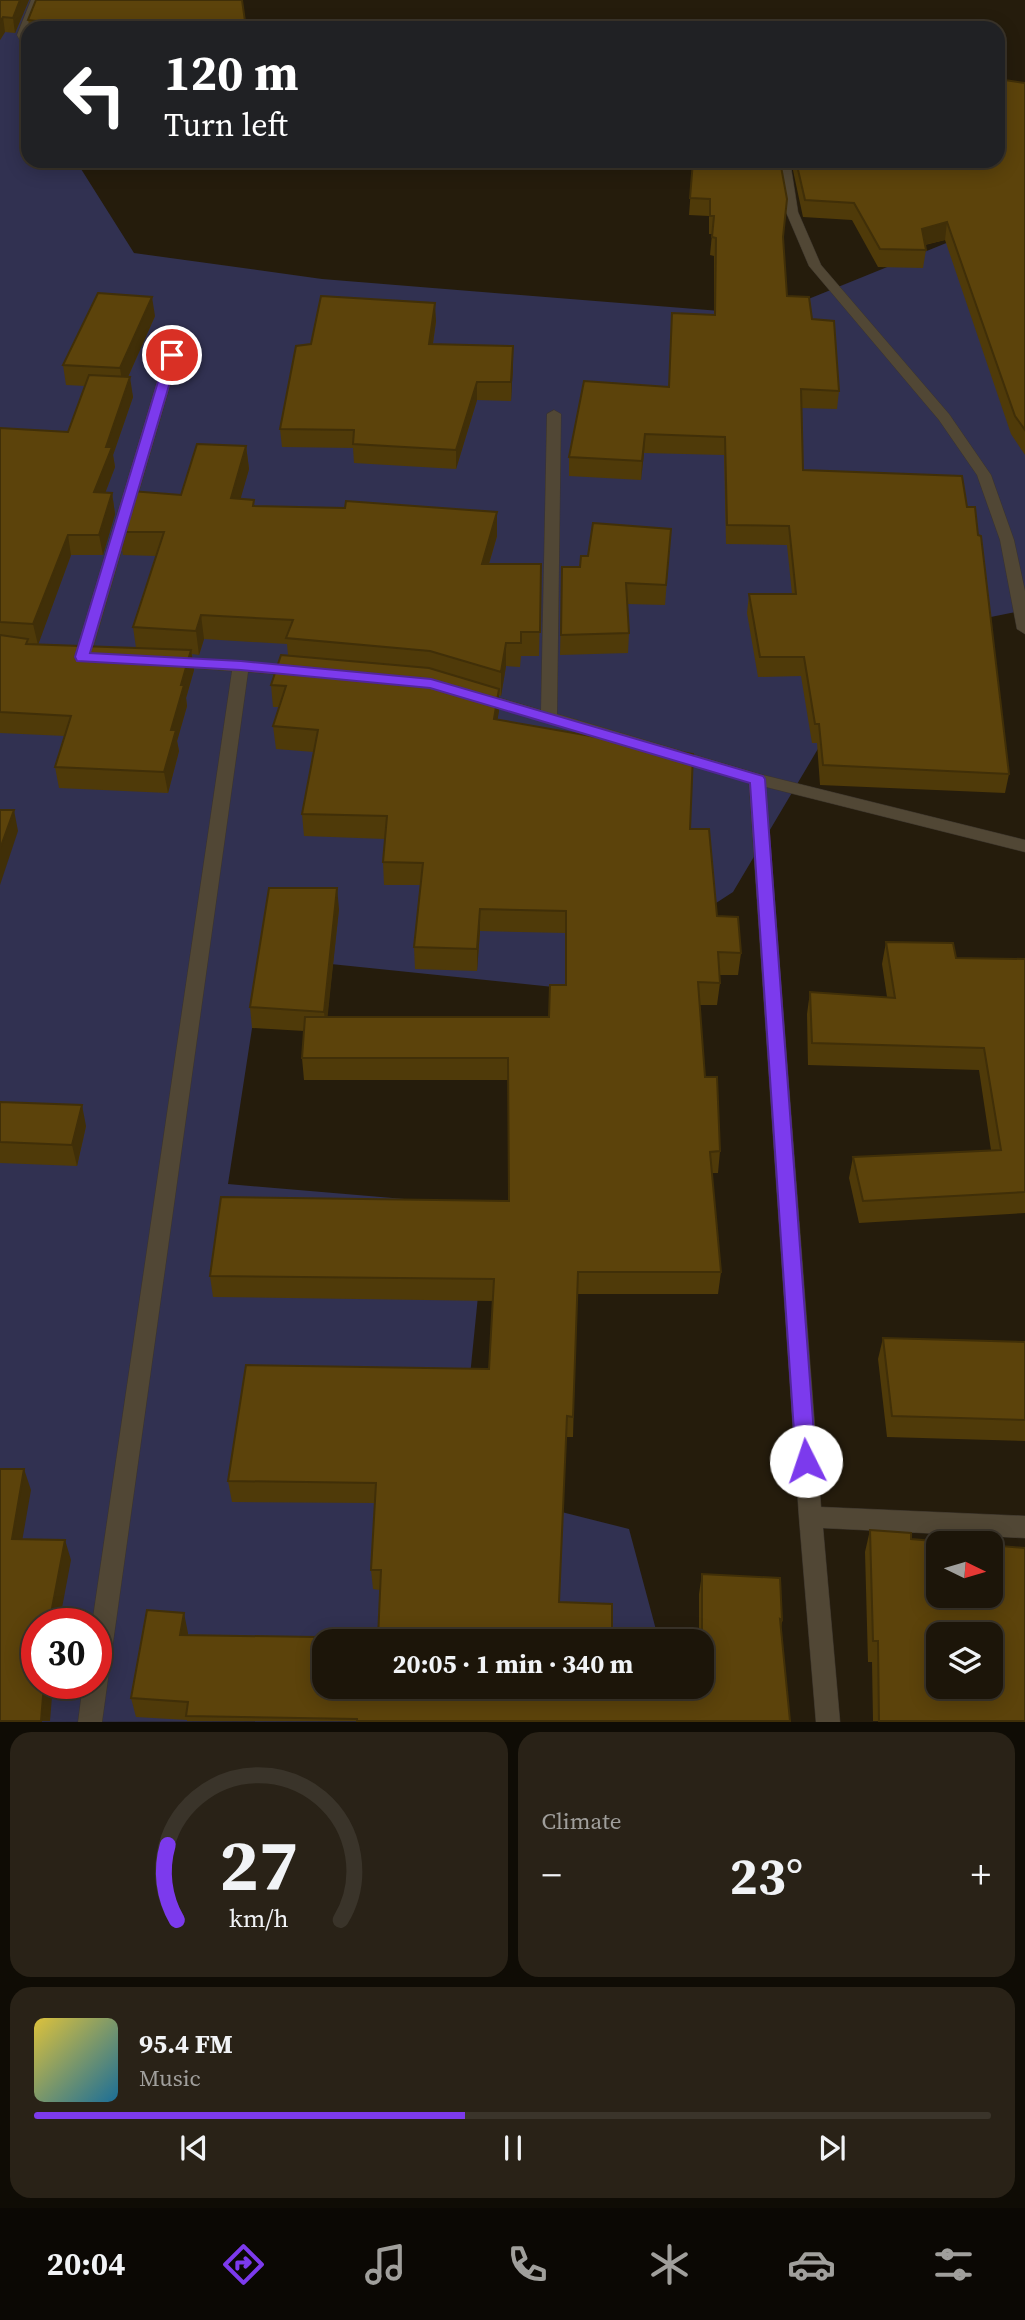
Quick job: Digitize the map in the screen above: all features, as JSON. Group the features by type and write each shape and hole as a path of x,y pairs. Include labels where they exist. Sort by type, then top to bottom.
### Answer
{"street":[{"path":"28,21 36,0"},
{"path":"785,168 792,212 815,266 944,417 984,475 1007,540 1025,629"},
{"path":"82,657 172,355"},
{"path":"549,717 554,414"},
{"path":"148,661 241,665 322,673"},
{"path":"106,1608 241,665"},
{"path":"457,691 757,779 1025,846"},
{"path":"757,779 810,1517 828,1721"},
{"path":"810,1517 1025,1527"},
{"path":"90,1721 94,1699"}],"shaded area":[{"path":"0,0 47,0 48,21 21,21 21,168 80,168 134,253 322,279 769,315 971,233 1025,218 1025,610 976,620 844,705 733,892 582,990 263,957 228,1184 487,1206 459,1486 629,1529 656,1629 312,1629 312,1699 450,1699 680,1721 0,1722"}],"building":[{"path":"0,0 20,0 13,18 3,17 0,22"},
{"path":"36,0 242,0 245,21 37,21 28,20"},
{"path":"1005,80 1025,83 1025,430 1015,416 947,222 922,229 926,250 880,249 854,203 805,200 798,168 1005,168"},
{"path":"692,168 781,168 787,199 783,237 787,296 809,297 812,319 834,321 839,391 801,389 803,470 962,476 967,507 975,507 978,535 981,536 1009,774 823,765 819,724 815,724 804,657 760,657 749,594 796,594 789,526 727,525 725,437 645,434 642,461 569,457 584,381 669,387 672,313 715,315 716,238 712,237 714,216 710,216 710,199 690,198"},
{"path":"98,293 152,297 120,368 63,365"},
{"path":"321,296 435,303 429,344 513,346 511,382 477,382 456,450 353,444 354,430 280,429 296,346 311,344"},
{"path":"89,375 130,377 106,447 112,447 94,492 112,493 99,535 68,535 33,624 0,622 0,428 68,432"},
{"path":"197,444 246,446 231,498 254,500 253,506 345,508 346,501 497,512 482,564 541,564 540,632 521,632 521,643 506,643 501,672 430,651 286,638 293,620 201,615 196,631 133,627 164,532 119,532 131,491 181,495"},
{"path":"593,523 671,529 666,585 626,583 629,633 561,635 562,567 580,567 581,556 588,556"},
{"path":"0,635 28,639 26,644 191,650 171,730 176,730 164,772 55,767 71,716 0,712"},
{"path":"281,655 429,668 499,689 494,719 693,754 690,829 709,829 717,916 738,917 741,953 718,952 720,983 698,982 705,1077 717,1077 720,1151 710,1152 721,1272 578,1272 573,1417 567,1416 559,1602 612,1604 612,1629 378,1629 381,1570 371,1570 376,1483 228,1481 246,1365 489,1369 494,1279 210,1276 221,1197 509,1201 508,1058 302,1058 305,1017 549,1017 550,985 566,985 566,911 480,909 477,949 414,947 423,863 383,862 387,816 302,814 318,730 273,726 286,686 271,685"},
{"path":"0,810 14,810 0,849"},
{"path":"269,888 337,888 324,1012 250,1007"},
{"path":"886,942 953,943 956,958 1025,959 1025,1192 863,1201 853,1157 1001,1150 984,1048 812,1043 810,992 895,998"},
{"path":"0,1102 82,1105 72,1145 0,1142"},
{"path":"883,1338 1025,1342 1025,1420 892,1416"},
{"path":"0,1469 24,1469 12,1539 65,1540 52,1608 21,1608 21,1699 43,1699 41,1721 0,1721"},
{"path":"870,1530 911,1533 911,1539 926,1540 926,1608 1003,1608 1003,1546 1025,1548 1025,1721 879,1721 878,1641 873,1641"},
{"path":"702,1574 780,1578 782,1620 780,1619 790,1721 357,1721 186,1716 188,1702 131,1698 147,1610 184,1613 180,1635 312,1637 312,1699 714,1699 714,1629 702,1629"}],"route":[{"path":"172,355 82,657 241,665 431,683 757,779 806,1461"}]}
